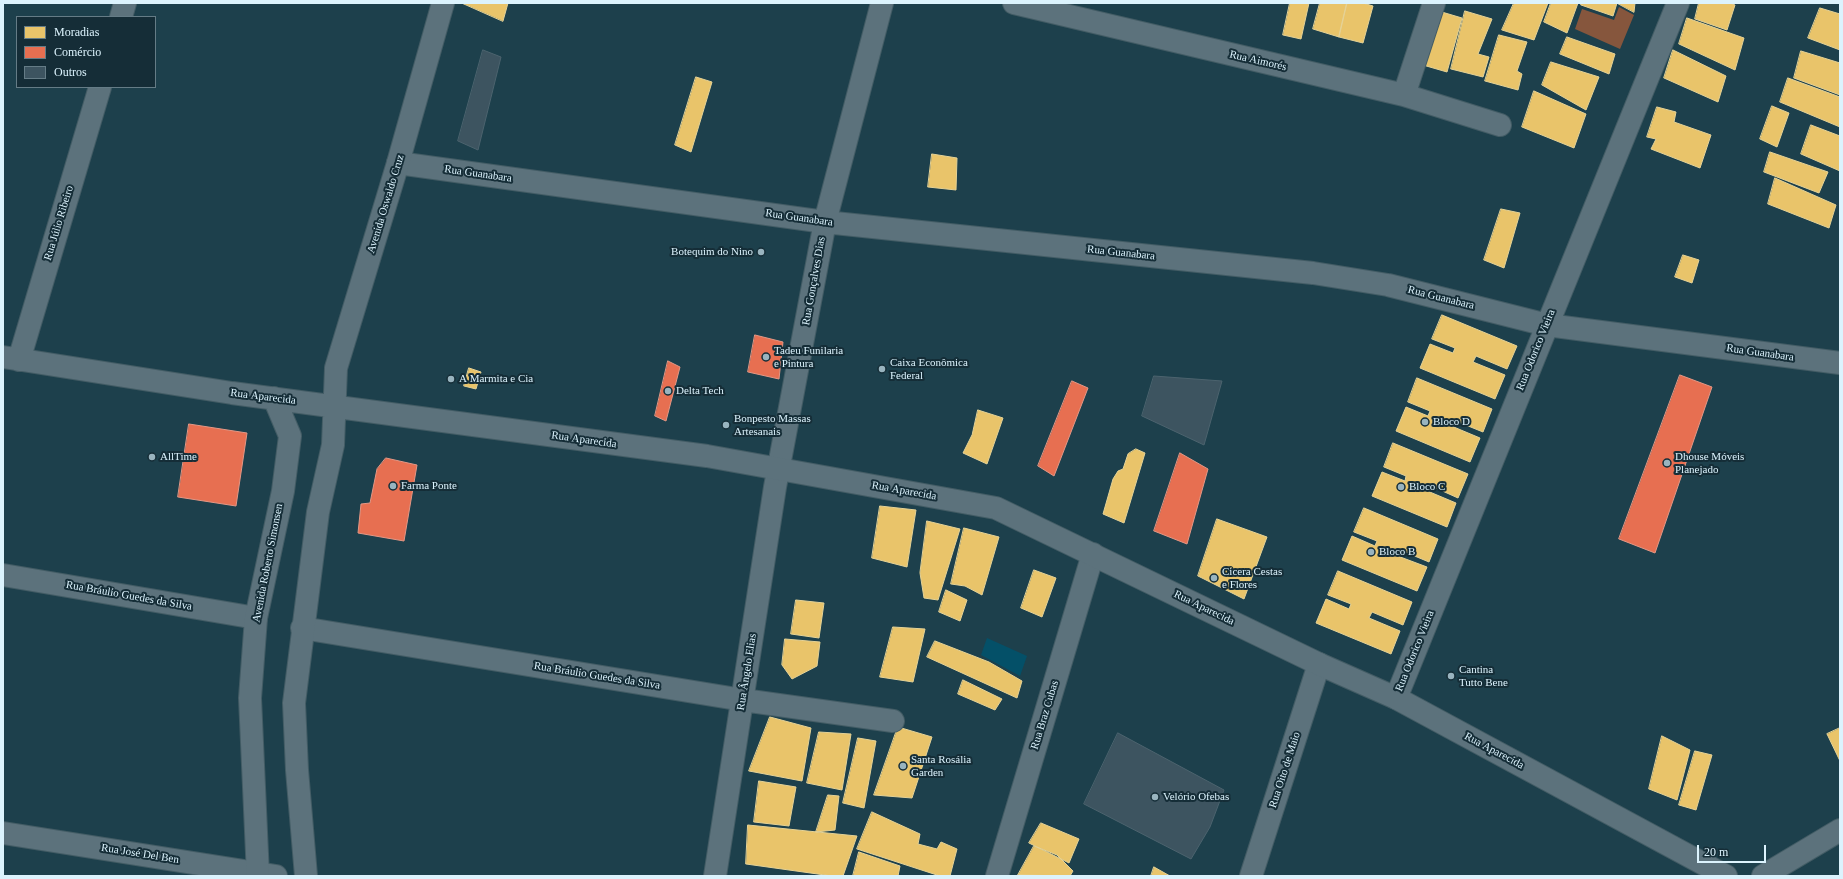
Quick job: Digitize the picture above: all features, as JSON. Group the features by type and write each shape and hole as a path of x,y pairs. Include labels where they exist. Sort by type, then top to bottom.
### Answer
{"street":[{"path":"121,16 125,3"},
{"name":"Avenida Oswaldo Cruz","path":"334,405 336,368 398,163 443,3"},
{"name":"Rua Gonçalves Dias","path":"779,468 825,222 882,3"},
{"name":"Rua Aimorés","path":"1014,3 1404,95 1500,125"},
{"path":"1404,95 1434,3"},
{"name":"Rua Odorico Vieira","path":"1396,698 1678,3"},
{"name":"Rua Júlio Ribeiro","path":"11,358 100,88"},
{"name":"Rua Guanabara","path":"398,163 825,222 1312,273 1388,285 1547,325 1839,362"},
{"name":"Rua Aparecida","path":"11,358 274,398 707,456 996,508 1319,664 1396,698 1726,876"},
{"name":"Avenida Roberto Simonsen","path":"264,875 250,698 256,618 283,491 290,436 274,398"},
{"path":"306,876 297,770 294,703 302,628 318,512 332,445 334,405"},
{"name":"Rua Ângelo Elias","path":"715,876 779,468"},
{"name":"Rua Braz Cubas","path":"997,876 1093,554"},
{"name":"Rua Bráulio Guedes da Silva","path":"3,575 256,618"},
{"name":"Rua Bráulio Guedes da Silva","path":"302,628 743,700 893,721"},
{"name":"Rua Oito de Maio","path":"1250,876 1319,664"},
{"path":"1763,876 1840,830"},
{"name":"Rua José Del Ben","path":"3,833 264,875"}],"shaded area":[{"path":"1619,7 1634,15 1620,49 1575,29 1582,9 1614,20"},
{"path":"987,638 1027,656 1020,676 981,655"}],"building: Moradias":[{"path":"462,3 508,3 503,21"},
{"path":"1290,3 1309,3 1301,39 1283,35"},
{"path":"1320,3 1347,3 1339,37 1313,29"},
{"path":"1347,3 1363,3 1373,6 1363,43 1339,37"},
{"path":"1514,3 1548,3 1534,40 1502,30"},
{"path":"1551,3 1578,3 1567,33 1544,22"},
{"path":"1581,3 1617,3 1613,16 1581,5"},
{"path":"1617,3 1635,3 1634,12"},
{"path":"1699,3 1730,3 1735,5 1727,30 1695,19"},
{"path":"1820,8 1840,14 1840,50 1808,38"},
{"path":"1435,10 1462,18 1447,72 1416,63"},
{"path":"1465,11 1492,19 1478,54 1489,57 1483,77 1451,69"},
{"path":"1687,18 1744,38 1735,70 1679,44"},
{"path":"1499,35 1527,42 1517,71 1522,74 1518,90 1485,81"},
{"path":"1567,37 1615,54 1609,74 1560,54"},
{"path":"1673,50 1726,76 1718,102 1664,78"},
{"path":"1801,51 1840,63 1840,95 1794,78"},
{"path":"1551,62 1599,77 1586,110 1542,85"},
{"path":"696,77 712,82 691,152 675,145"},
{"path":"1788,78 1840,97 1840,127 1780,102"},
{"path":"1534,91 1586,114 1574,148 1522,127"},
{"path":"1772,106 1789,113 1777,147 1760,139"},
{"path":"1657,107 1676,112 1674,122 1711,135 1700,168 1651,149 1656,139 1647,137"},
{"path":"1811,125 1840,136 1840,171 1801,154"},
{"path":"1770,152 1828,172 1819,193 1764,172"},
{"path":"932,154 957,158 956,190 928,187"},
{"path":"1775,178 1836,205 1829,228 1768,204"},
{"path":"1501,209 1520,213 1504,268 1484,260"},
{"path":"1683,255 1699,260 1692,283 1675,277"},
{"path":"1442,315 1517,346 1507,369 1476,356 1473,362 1505,375 1495,399 1420,368 1430,344 1453,353 1455,348 1432,339"},
{"path":"469,368 481,372 476,389 464,386"},
{"name":"Bloco D","path":"1417,378 1492,409 1483,432 1451,419 1449,425 1480,438 1470,462 1396,431 1406,407 1428,416 1430,411 1408,402"},
{"path":"978,410 1003,418 987,464 963,453 972,435"},
{"name":"Bloco C","path":"1393,443 1468,474 1458,498 1427,484 1425,490 1456,503 1447,527 1372,496 1382,472 1405,481 1406,476 1384,467"},
{"path":"1136,449 1145,453 1124,523 1103,514 1113,479 1118,471 1123,469 1128,454"},
{"path":"880,506 916,510 907,567 872,558"},
{"name":"Bloco B","path":"1364,508 1438,539 1429,562 1398,549 1395,555 1427,567 1417,591 1342,560 1352,536 1375,546 1377,541 1354,532"},
{"path":"1217,519 1267,537 1244,599 1198,576"},
{"path":"927,521 960,529 938,600 924,598 920,573"},
{"path":"964,528 999,537 982,595 965,586 951,584"},
{"path":"1034,570 1056,578 1042,617 1021,608"},
{"path":"1338,571 1412,602 1403,625 1372,612 1369,618 1400,631 1391,654 1316,623 1326,599 1349,609 1351,604 1328,595"},
{"path":"946,590 967,600 960,621 939,612"},
{"path":"796,600 824,603 819,638 791,634"},
{"path":"893,627 925,629 913,682 880,677"},
{"path":"785,639 820,642 817,666 792,679 782,665"},
{"path":"935,641 989,662 1022,681 1017,698 927,657"},
{"path":"963,680 1002,699 995,710 958,694"},
{"path":"770,717 811,728 802,781 749,771"},
{"name":"Santa Rosália Garden","path":"898,727 932,737 912,798 874,795"},
{"path":"1840,728 1840,761 1827,734"},
{"path":"819,732 851,734 842,790 807,783"},
{"path":"1662,736 1690,750 1677,800 1649,789"},
{"path":"858,738 876,741 864,808 843,803"},
{"path":"1695,751 1712,755 1696,810 1679,805"},
{"path":"759,781 796,787 789,826 754,822"},
{"path":"828,795 839,796 835,830 816,832"},
{"path":"872,812 920,834 918,844 937,849 941,842 957,849 950,876 940,876 857,849"},
{"path":"1041,823 1079,839 1069,863 1029,843"},
{"path":"748,825 857,836 843,876 832,876 746,864"},
{"path":"1034,846 1057,855 1073,871 1070,876 1018,875"},
{"path":"859,852 900,866 898,876 853,876"},
{"path":"1154,867 1170,876 1151,876"}],"building: Comércio":[{"name":"Tadeu Funilaria e Pintura","path":"755,335 783,342 779,379 748,372"},
{"name":"Delta Tech","path":"668,361 680,367 666,421 655,416"},
{"name":"Dhouse Móveis Planejado","path":"1680,375 1712,387 1655,553 1619,539"},
{"path":"1072,381 1088,388 1054,476 1038,466"},
{"path":"189,424 247,433 236,506 178,497"},
{"path":"1180,453 1208,469 1187,544 1154,531"},
{"name":"Farma Ponte","path":"386,458 417,465 404,541 358,533 361,504 370,503 377,469"}],"building: Outros":[{"path":"483,50 501,57 478,150 458,141"},
{"path":"1154,376 1222,381 1204,445 1142,416"},
{"name":"Velório Ofebas","path":"1118,733 1224,790 1210,827 1191,859 1084,804"}],"place":[{"name":"Botequim do Nino","path":"761,252"},
{"name":"Tadeu Funilaria e Pintura","path":"766,357"},
{"name":"Caixa Econômica Federal","path":"882,369"},
{"name":"A Marmita e Cia","path":"451,379"},
{"name":"Delta Tech","path":"668,391"},
{"name":"Bloco D","path":"1425,422"},
{"name":"Bonpesto Massas Artesanais","path":"726,425"},
{"name":"AllTime","path":"152,457"},
{"name":"Dhouse Móveis Planejado","path":"1667,463"},
{"name":"Farma Ponte","path":"393,486"},
{"name":"Bloco C","path":"1401,487"},
{"name":"Bloco B","path":"1371,552"},
{"name":"Cicera Cestas e Flores","path":"1214,578"},
{"name":"Cantina Tutto Bene","path":"1451,676"},
{"name":"Santa Rosália Garden","path":"903,766"},
{"name":"Velório Ofebas","path":"1155,797"}]}
